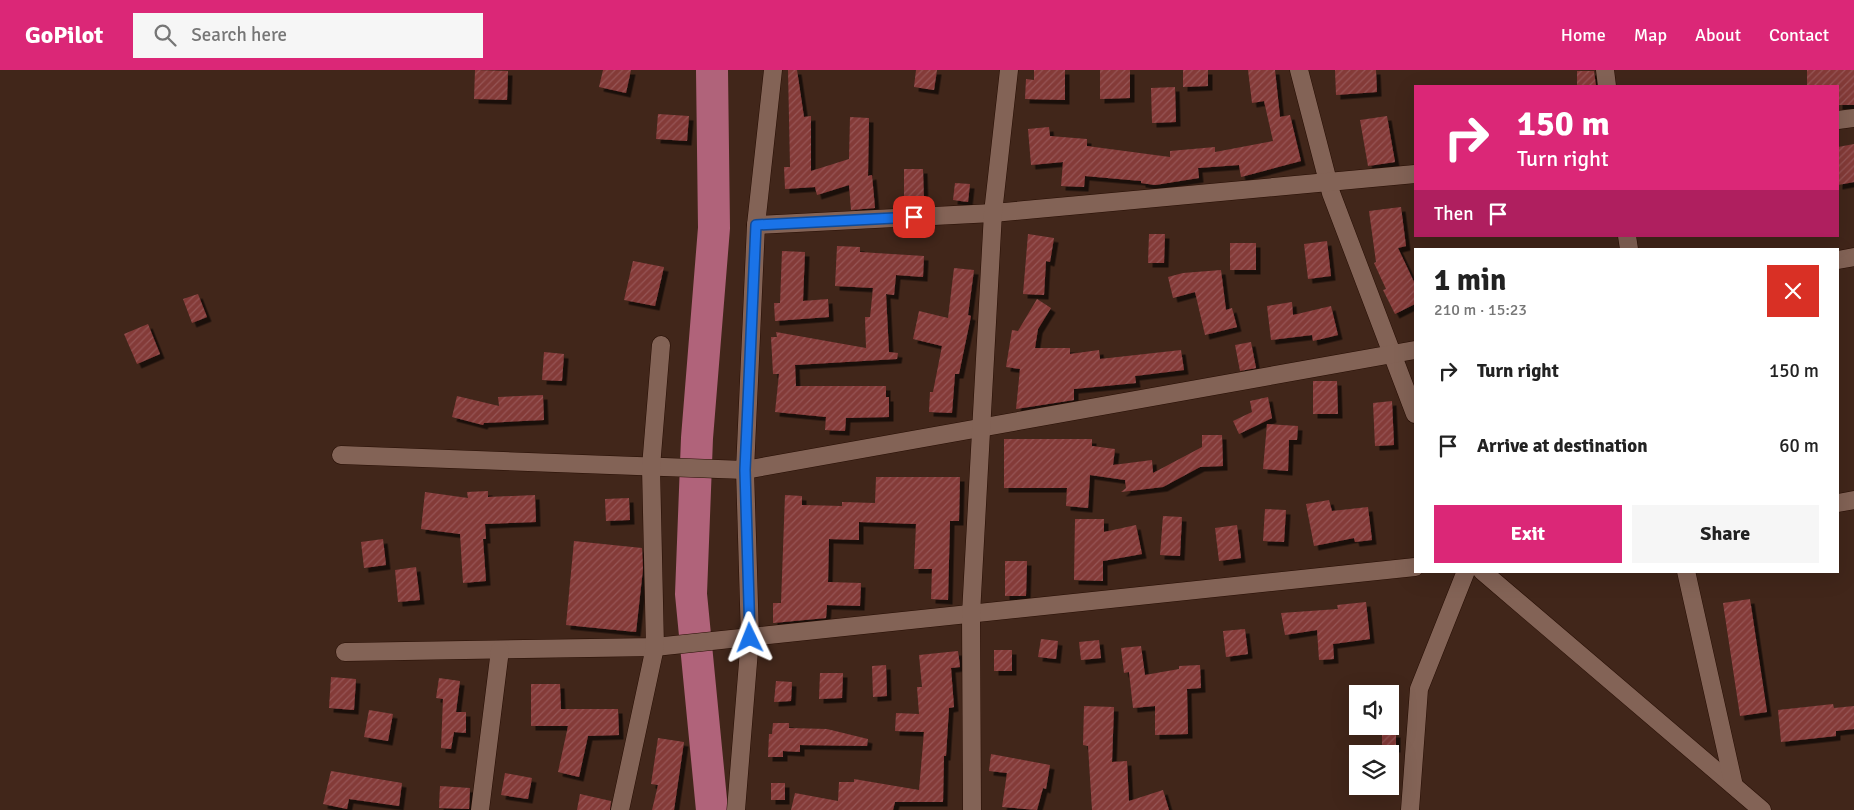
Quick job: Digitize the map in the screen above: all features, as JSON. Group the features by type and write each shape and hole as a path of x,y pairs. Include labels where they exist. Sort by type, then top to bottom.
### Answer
{"street":[{"path":"736,810 750,638 745,470 756,225 773,70"},
{"path":"972,810 971,614 994,213 1009,70"},
{"path":"1299,70 1328,183 1414,411"},
{"path":"1605,70 1607,85"},
{"path":"1839,120 1854,118"},
{"path":"756,225 994,213 1414,174"},
{"path":"1839,260 1854,257"},
{"path":"620,810 655,647 651,467 661,345"},
{"path":"342,455 745,470 1414,350"},
{"path":"1839,503 1854,500"},
{"path":"346,652 655,647 1414,567"},
{"path":"1410,810 1419,689 1465,573"},
{"path":"1484,573 1762,810"},
{"path":"1686,573 1734,786"},
{"path":"480,810 500,650"}],"building":[{"path":"475,70 508,71 507,100 474,99"},
{"path":"603,70 631,70 626,93 599,87"},
{"path":"788,70 797,70 804,117 811,116 811,171 849,159 850,117 869,118 868,176 872,175 875,208 851,210 849,185 817,195 815,187 785,189 784,167 790,167"},
{"path":"916,70 937,70 934,90 914,87"},
{"path":"1034,70 1065,70 1065,100 1025,99 1026,79 1034,80"},
{"path":"1100,70 1130,70 1130,98 1100,99"},
{"path":"1183,70 1208,70 1208,86 1183,87"},
{"path":"1248,70 1275,70 1280,117 1290,115 1301,161 1241,177 1239,165 1198,168 1199,178 1155,185 1141,183 1141,181 1085,176 1084,187 1061,186 1063,162 1031,165 1028,129 1049,127 1050,136 1087,139 1087,146 1170,157 1170,151 1215,147 1215,152 1273,141 1264,101 1252,103"},
{"path":"1335,70 1376,70 1377,92 1336,95"},
{"path":"1807,70 1854,70 1854,105 1839,105 1839,85 1807,85"},
{"path":"1577,71 1594,71 1596,85 1577,85"},
{"path":"1175,87 1176,122 1152,123 1151,88"},
{"path":"658,114 689,116 687,141 656,139"},
{"path":"1387,116 1395,162 1368,166 1360,120"},
{"path":"1854,144 1854,182 1839,185 1839,147"},
{"path":"904,169 923,169 924,202 904,202"},
{"path":"955,183 970,184 968,202 953,200"},
{"path":"1401,207 1406,246 1398,248 1414,282 1414,304 1395,314 1383,290 1386,289 1374,263 1376,262 1369,211"},
{"path":"1028,234 1054,238 1050,262 1046,261 1044,295 1023,294"},
{"path":"1149,234 1165,234 1164,263 1148,263"},
{"path":"1327,241 1331,276 1308,279 1304,244"},
{"path":"1230,243 1256,243 1256,270 1230,270"},
{"path":"837,246 860,247 860,252 924,256 923,277 896,275 894,295 886,294 889,352 898,353 897,359 795,365 796,386 886,386 886,397 889,397 889,417 846,418 845,431 825,430 826,417 775,412 779,374 773,374 771,337 777,337 776,332 866,348 865,317 870,317 873,288 835,286"},
{"path":"782,251 805,252 803,301 828,299 829,317 775,321 774,303 780,303"},
{"path":"633,261 664,267 655,306 624,300"},
{"path":"954,268 974,270 968,315 971,316 959,374 955,374 952,413 929,412 930,392 933,392 942,346 913,339 919,311 948,318"},
{"path":"1221,270 1226,310 1232,308 1237,327 1205,335 1195,292 1173,298 1168,277 1183,273"},
{"path":"198,294 207,317 192,323 183,299"},
{"path":"1037,299 1051,308 1038,329 1035,348 1070,348 1070,354 1099,350 1100,359 1181,350 1184,370 1135,376 1136,383 1074,389 1074,400 1016,409 1020,369 1006,367 1012,330 1018,331"},
{"path":"1292,302 1293,315 1331,306 1338,335 1313,341 1312,335 1271,340 1267,306"},
{"path":"148,324 160,354 137,364 124,334"},
{"path":"1251,342 1256,368 1240,371 1235,345"},
{"path":"544,352 564,354 562,381 542,380"},
{"path":"1313,381 1337,381 1338,414 1313,414"},
{"path":"543,395 544,420 484,423 483,425 452,417 457,396 499,406 498,397"},
{"path":"1268,397 1272,418 1239,434 1233,421 1252,412 1250,401"},
{"path":"1392,401 1394,445 1375,446 1373,403"},
{"path":"1267,424 1298,426 1297,440 1289,440 1288,471 1263,469"},
{"path":"1202,435 1222,435 1223,466 1200,467 1163,487 1121,492 1126,488 1125,480 1090,475 1088,508 1066,506 1067,488 1004,488 1004,439 1092,439 1092,446 1115,449 1113,465 1152,460 1153,473 1202,447"},
{"path":"876,477 960,477 959,521 950,521 948,600 931,599 932,569 914,569 916,524 859,522 859,540 829,539 828,582 861,583 860,606 827,605 826,618 773,623 773,603 781,603 785,495 802,496 802,505 842,506 842,502 875,503"},
{"path":"488,491 488,497 535,495 536,522 485,524 486,539 483,539 486,581 463,583 460,534 421,529 425,492 468,498 467,492"},
{"path":"629,498 630,520 606,521 605,499"},
{"path":"1329,500 1332,511 1368,507 1372,540 1355,542 1354,538 1314,546 1306,504"},
{"path":"1265,509 1286,510 1284,542 1263,541"},
{"path":"1163,516 1182,517 1180,556 1160,555"},
{"path":"1075,519 1104,519 1104,532 1136,525 1142,554 1103,561 1103,581 1074,580"},
{"path":"1237,525 1241,558 1219,561 1215,528"},
{"path":"383,539 386,565 364,568 361,542"},
{"path":"574,541 642,548 643,569 636,632 566,625"},
{"path":"1005,561 1027,561 1026,596 1005,596"},
{"path":"416,567 420,600 398,602 395,570"},
{"path":"1750,599 1767,712 1740,716 1723,603"},
{"path":"1366,602 1370,639 1333,644 1334,659 1319,660 1317,630 1285,635 1281,613 1338,609 1337,605"},
{"path":"1245,629 1248,654 1226,657 1223,631"},
{"path":"1041,639 1058,641 1056,659 1038,657"},
{"path":"1099,640 1101,658 1081,660 1079,642"},
{"path":"1141,646 1145,675 1179,669 1179,666 1200,665 1201,688 1187,689 1188,734 1155,735 1155,706 1133,708 1129,672 1124,673 1121,648"},
{"path":"994,650 1012,650 1012,671 994,671"},
{"path":"958,651 960,667 951,668 954,707 949,708 946,756 944,756 943,802 895,802 893,810 791,810 795,793 838,801 839,782 854,782 854,779 919,790 924,732 895,731 896,713 919,714 917,687 922,687 919,655"},
{"path":"886,665 887,696 873,697 872,666"},
{"path":"820,673 843,673 842,698 819,699"},
{"path":"331,677 356,679 354,710 329,708"},
{"path":"439,678 460,681 456,712 466,712 466,733 454,732 451,749 441,748 443,699 436,698"},
{"path":"776,681 792,682 791,701 774,702"},
{"path":"531,684 560,684 561,709 618,709 619,735 588,736 579,777 558,772 568,726 531,726"},
{"path":"1833,704 1834,708 1854,706 1854,729 1836,731 1836,736 1781,742 1778,710"},
{"path":"1084,706 1114,707 1112,762 1127,761 1129,801 1163,790 1169,810 1092,810 1088,746 1083,745"},
{"path":"369,710 393,714 388,741 364,737"},
{"path":"773,723 789,723 789,728 827,729 868,739 867,746 800,745 800,752 783,751 783,757 768,757 769,734 772,734"},
{"path":"1382,735 1396,735 1396,745 1382,745"},
{"path":"658,738 684,742 674,810 652,810 658,785 651,784"},
{"path":"991,754 1050,765 1046,789 1043,788 1037,810 1002,807 1007,773 989,771"},
{"path":"331,771 402,783 399,806 349,799 347,809 323,804"},
{"path":"505,773 532,778 528,799 501,795"},
{"path":"771,783 785,783 785,800 771,800"},
{"path":"440,786 470,788 469,809 439,808"},
{"path":"580,794 611,801 610,810 577,810"}],"waterway":[{"path":"712,70 714,228 697,438 691,594 712,810"}],"route":[{"path":"750,638 745,470 756,225 914,217"}]}
